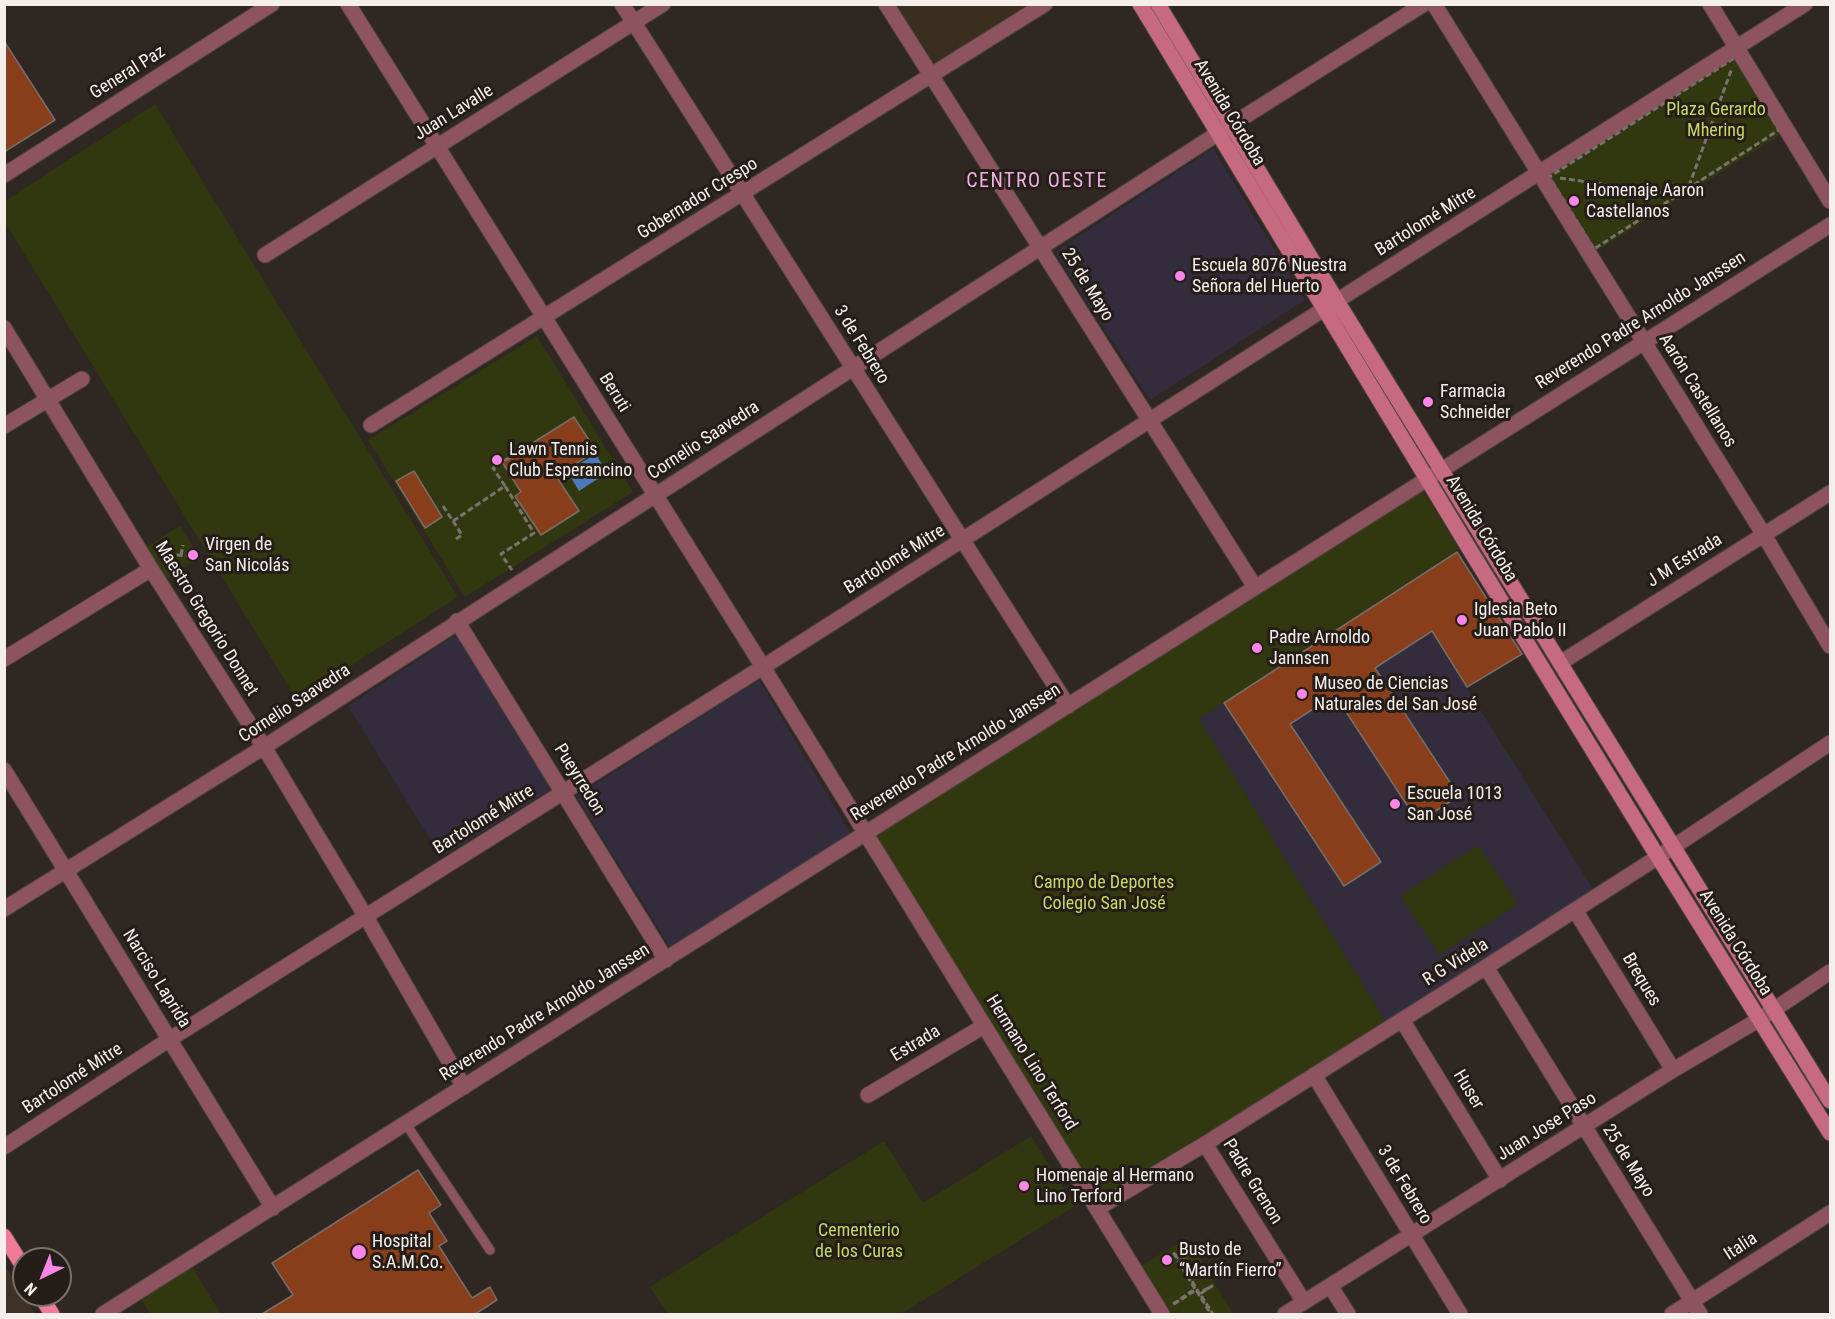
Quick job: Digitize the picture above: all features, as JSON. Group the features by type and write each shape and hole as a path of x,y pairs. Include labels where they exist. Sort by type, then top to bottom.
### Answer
{"main road":[{"name":"Avenida Córdoba","path":"1140,4 1225,130 1331,305 1467,545 1830,1133"},
{"name":"Avenida Córdoba","path":"1158,4 1225,130"},
{"name":"Avenida Córdoba","path":"1331,305 1442,470 1830,1101"},
{"path":"4,1236 12,1249"}],"street":[{"name":"General Paz","path":"4,175 272,4"},
{"name":"Beruti","path":"348,4 865,834"},
{"name":"3 de Febrero","path":"622,4 1068,706"},
{"name":"Juan Lavalle","path":"265,255 663,4"},
{"name":"25 de Mayo","path":"886,4 1255,587"},
{"name":"Gobernador Crespo","path":"371,425 1045,4"},
{"name":"Cornelio Saavedra","path":"4,909 264,747 457,621 1424,4"},
{"name":"Aarón Castellanos","path":"1434,4 1544,176 1830,646"},
{"path":"1710,4 1737,53 1830,201"},
{"name":"Bartolomé Mitre","path":"4,1148 170,1039 763,667 1331,305 1544,176 1737,53 1805,4"},
{"name":"Reverendo Padre Arnoldo Janssen","path":"103,1314 1830,225"},
{"name":"Maestro Gregorio Donnet","path":"4,328 47,399 158,566 464,1087"},
{"path":"4,426 82,379"},
{"name":"J M Estrada","path":"1560,663 1830,493"},
{"path":"4,659 158,566"},
{"name":"Pueyrredon","path":"457,621 666,960"},
{"name":"R G Videla","path":"1098,1208 1205,1144 1486,967 1830,743"},
{"name":"Narciso Laprida","path":"4,770 273,1208"},
{"name":"Hermano Lino Terford","path":"865,834 1098,1208 1166,1310"},
{"name":"Breques","path":"1575,910 1673,1070"},
{"name":"25 de Mayo","path":"1486,967 1696,1308"},
{"name":"Juan Jose Paso","path":"1285,1314 1673,1070 1760,1019 1830,972"},
{"name":"Huser","path":"1402,1020 1500,1180"},
{"name":"Estrada","path":"868,1095 984,1026"},
{"name":"3 de Febrero","path":"1314,1075 1460,1314"},
{"name":"Padre Grenon","path":"1205,1144 1304,1302"},
{"name":"Italia","path":"1672,1314 1696,1308 1830,1213"},
{"path":"1331,1287 1348,1314"}],"lane":[{"path":"406,1124 490,1250"}],"path":[{"path":"1544,176 1737,53"},
{"path":"1544,176 1594,249 1779,130 1737,53"},
{"path":"1689,188 1737,53"},
{"path":"1544,176 1677,195"},
{"path":"520,581 501,554 534,533 493,468 522,449"},
{"path":"453,521 505,486"},
{"path":"443,506 462,535 456,539"},
{"path":"181,555 183,545"},
{"path":"158,566 161,554 190,556"},
{"path":"158,566 174,555"},
{"path":"1166,1310 1195,1289 1173,1252 1179,1260 1193,1252 1180,1261 1200,1293 1212,1286 1200,1294 1212,1314"},
{"path":"1166,1310 1196,1290 1212,1314"}],"shaded area":[{"path":"886,5 1045,5 931,77"},
{"name":"Escuela 8076 Nuestra Señora del Huerto","path":"1213,148 1305,300 1150,400 1055,252"},
{"name":"Escuela 1013 San José","path":"1403,587 1593,889 1386,1022 1198,719"},
{"path":"457,634 553,788 441,857 348,706"},
{"path":"759,680 851,834 671,949 576,796"},
{"path":"4,1266 12,1277 12,1307 31,1307 35,1314 5,1314"}],"green space":[{"name":"Plaza Gerardo Mhering","path":"1737,51 1786,131 1592,254 1543,175"},
{"path":"155,104 458,597 297,700 5,222 5,201"},
{"name":"Lawn Tennis Club Esperancino","path":"537,336 633,492 465,597 368,440"},
{"name":"Campo de Deportes Colegio San José","path":"1419,484 1459,549 1199,719 1386,1022 1098,1208 865,834"},
{"path":"180,526 200,558 163,581 143,549"},
{"path":"1478,845 1518,904 1440,955 1400,896"},
{"name":"Cementerio de los Curas","path":"1031,1136 1075,1206 901,1314 668,1314 650,1287 884,1141 923,1203"},
{"path":"1187,1237 1233,1314 1172,1314 1142,1266"},
{"path":"192,1267 221,1314 151,1314 140,1298"}],"water":[{"path":"596,454 607,473 579,491 567,471"}],"building":[{"path":"4,41 55,120 4,152"},
{"path":"574,417 596,451 556,476 579,511 541,535 515,496 521,492 502,462"},
{"path":"414,471 442,517 425,528 396,481"},
{"path":"1457,552 1522,654 1467,687 1432,631 1375,668 1459,796 1418,822 1335,695 1290,724 1381,862 1344,886 1224,703"},
{"path":"418,1170 441,1205 429,1213 447,1241 439,1246 472,1298 490,1287 497,1300 475,1314 262,1314 293,1295 272,1263"}],"place":[{"name":"Homenaje Aaron Castellanos","path":"1574,201"},
{"name":"Escuela 8076 Nuestra Señora del Huerto","path":"1180,276"},
{"name":"Farmacia Schneider","path":"1428,402"},
{"name":"Lawn Tennis Club Esperancino","path":"497,460"},
{"name":"Virgen de San Nicolás","path":"193,555"},
{"name":"Iglesia Beto Juan Pablo II","path":"1462,620"},
{"name":"Padre Arnoldo Jannsen","path":"1257,648"},
{"name":"Museo de Ciencias Naturales del San José","path":"1302,694"},
{"name":"Escuela 1013 San José","path":"1395,804"},
{"name":"Homenaje al Hermano Lino Terford","path":"1024,1186"},
{"name":"Hospital S.A.M.Co.","path":"359,1252"},
{"name":"Busto de “Martín Fierro”","path":"1167,1260"}],"district":[{"name":"CENTRO OESTE","path":"1037,182"}]}
